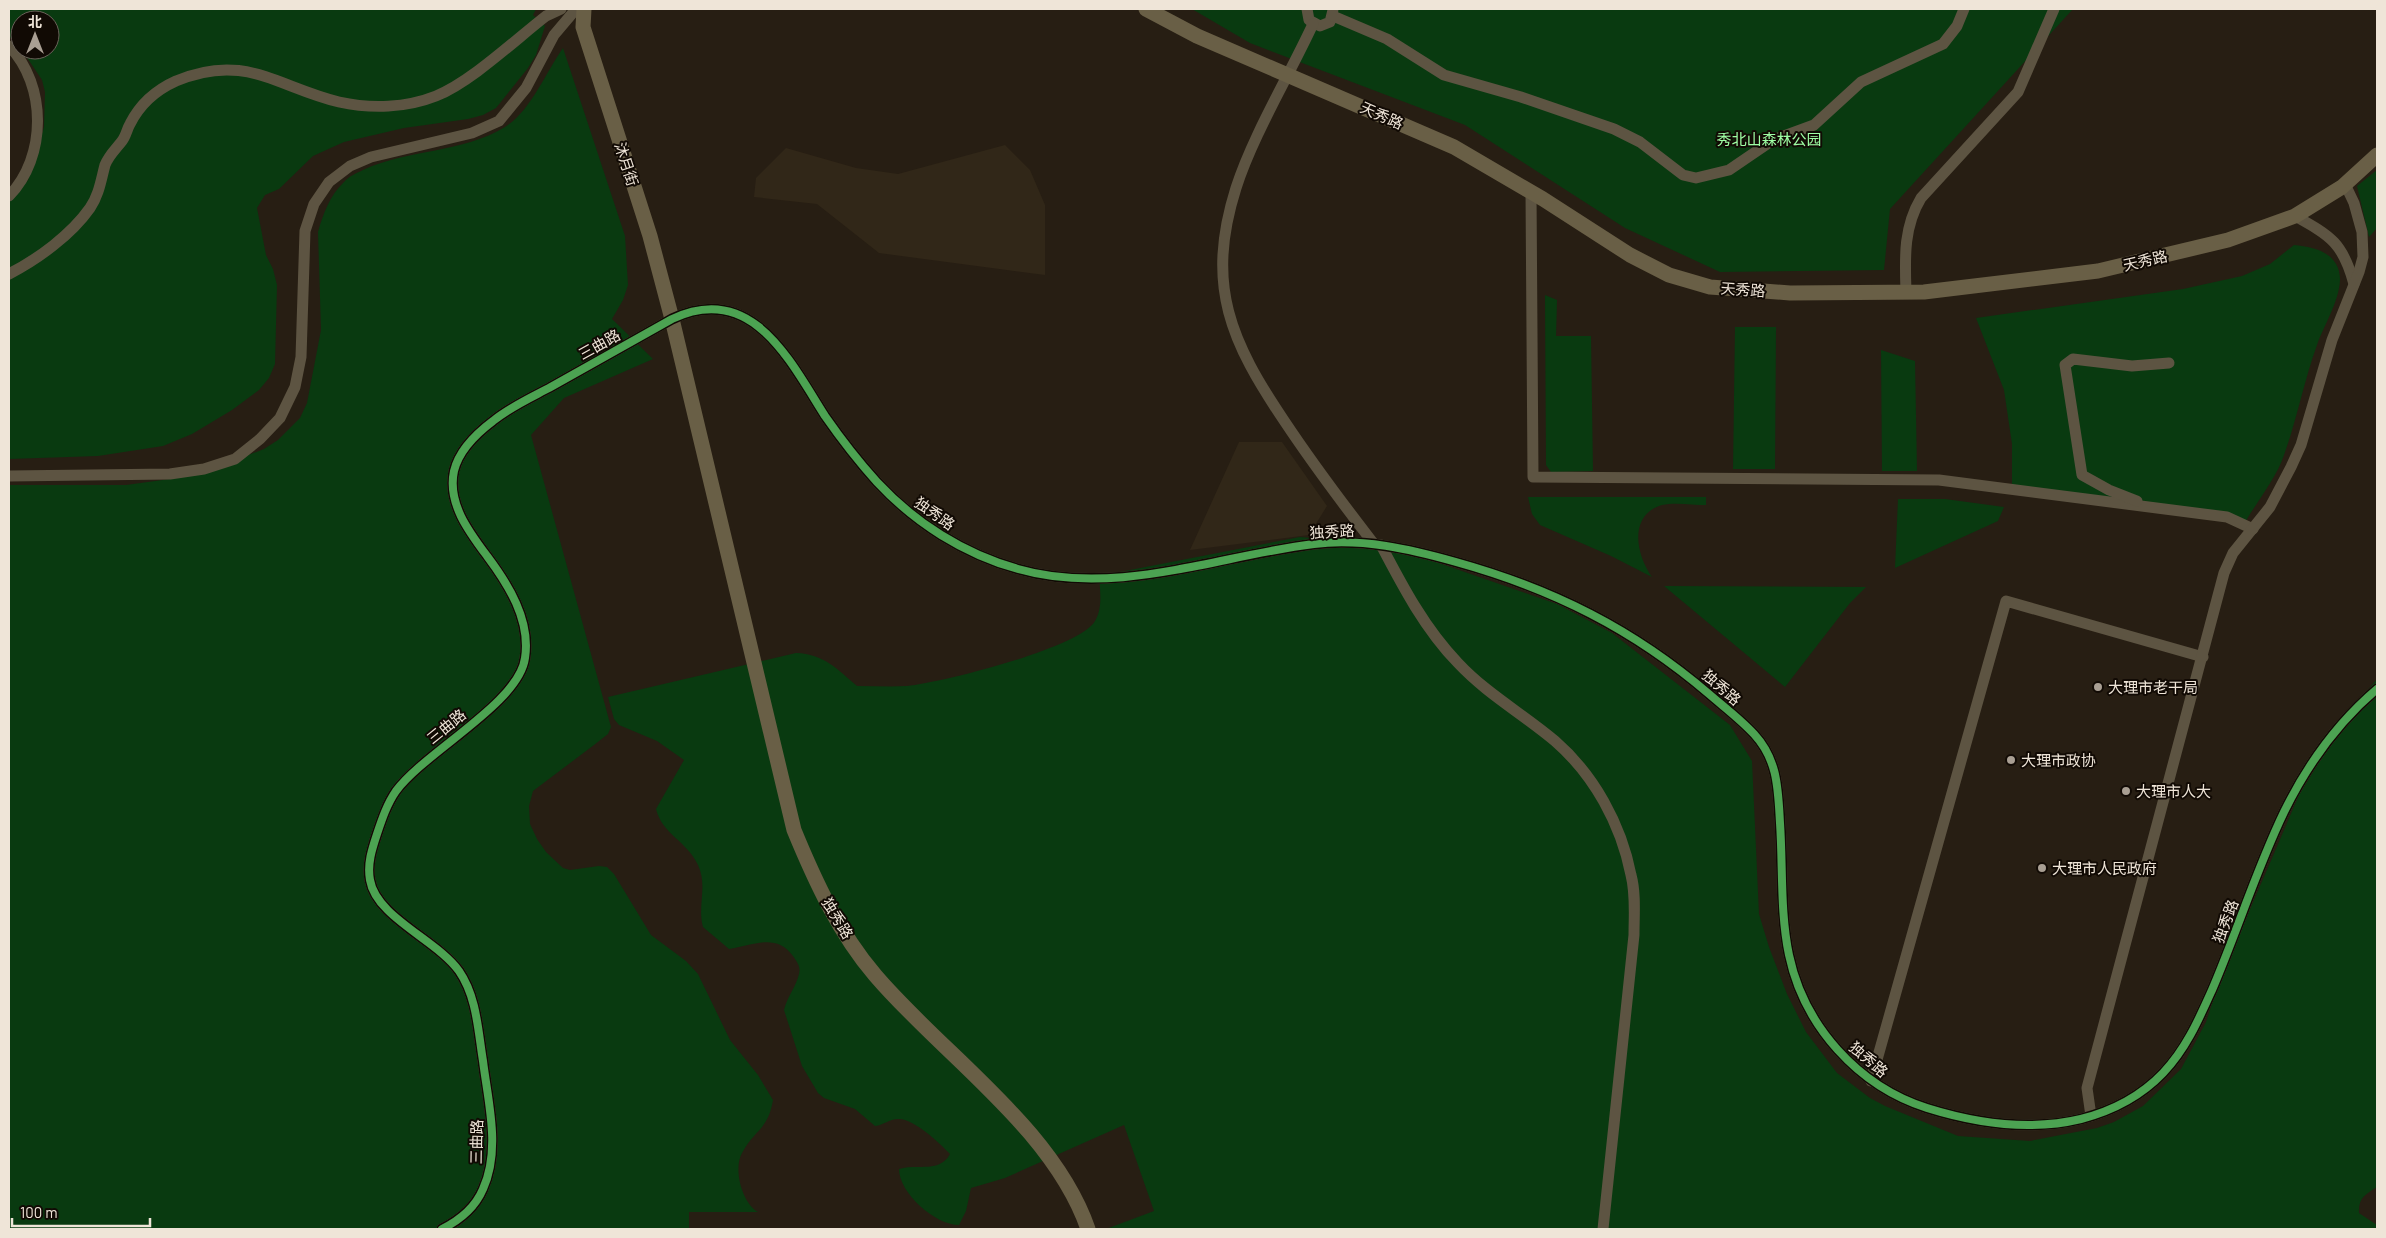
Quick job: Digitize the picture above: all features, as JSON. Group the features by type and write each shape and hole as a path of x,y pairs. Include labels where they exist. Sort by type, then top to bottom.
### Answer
{"main road":[{"name":"沐月街","path":"584,9 583,27 650,236 672,319"},
{"name":"天秀路","path":"1146,9 1197,36 1454,147 1531,192 1630,255 1669,275 1710,287 1790,293 1906,292 2011,283 2098,271 2228,240 2295,216 2345,184 2377,155"},
{"name":"独秀路","path":"672,319 777,768 794,830 814,879 846,934 875,975 1040,1145 1071,1192 1088,1229"}],"street":[{"path":"9,274 22,268 75,227 96,198 110,155 124,139 138,109 160,89 174,82 191,75 233,69 272,77 340,102 376,106 405,105 435,96 455,87 546,16 561,9"},
{"path":"9,476 170,474 204,469 235,459 280,418 295,387 302,357 305,231 314,204 329,182 350,166 371,157 472,133 499,121 526,88 554,36 576,9"},
{"path":"1307,9 1308,18 1313,24"},
{"path":"1313,24 1326,24 1333,12 1387,39 1444,75 1521,97 1614,129 1640,142 1683,175 1696,178 1729,170 1773,140 1814,125 1861,82 1942,44 1957,26 1964,9"},
{"path":"1906,292 1906,236 1914,209 2018,92 2054,9"},
{"path":"1313,24 1253,146 1230,206 1224,248 1226,303 1237,341 1254,376 1309,459 1378,545 1421,617 1457,662 1493,696 1555,741 1585,773 1609,812 1626,858 1634,890 1634,935 1603,1229"},
{"path":"9,46 30,76 38,112 33,149 27,168 22,180 9,196"},
{"path":"2091,1116 2087,1088 2227,565 2233,553 2270,506 2294,460 2332,340 2361,265 2363,242 2354,204 2345,184"},
{"path":"1531,192 1533,477 1939,480 2227,517 2253,529"},
{"path":"2295,216 2317,228 2338,246 2345,256 2354,284"},
{"name":"独秀路","path":"672,319 693,311 716,309 738,314 759,326 784,351 843,441 884,490 913,515 940,534 970,551 1004,565 1051,576 1105,578 1176,570 1312,544 1378,545 1436,556 1483,569 1539,589 1602,618 1672,663 1758,739 1770,756 1777,784 1784,920 1789,956 1794,975 1811,1011 1825,1034 1848,1061 1871,1081 1909,1102 1954,1115 1982,1121 2038,1124 2069,1121 2091,1116 2118,1106 2136,1096 2162,1074 2177,1057 2195,1026 2211,992 2271,842 2296,789 2327,741 2354,710 2377,689"},
{"name":"三曲路","path":"442,1229 458,1220 476,1202 486,1181 491,1162 492,1128 476,1016 468,988 459,970 432,944 385,907 374,892 369,871 370,856 385,812 397,790 430,757 507,693 518,679 524,662 524,636 516,602 502,576 460,516 453,490 457,460 467,445 498,417 672,319"},
{"path":"2157,508 2109,490 2082,475 2064,365 2073,359 2132,366 2169,363"},
{"path":"1871,1081 2006,602 2203,656"}],"shaded area":[{"path":"1005,145 1030,170 1045,205 1045,275 879,253 817,204 754,197 756,178 786,148 856,168 898,174"},
{"path":"1239,442 1282,442 1327,506 1309,535 1190,550"}],"green space":[{"path":"9,9 536,9 533,15 545,26 536,55 496,108 483,115 468,119 404,128 344,142 313,156 279,189 265,195 257,208 266,255 273,269 277,285 275,364 269,378 259,390 232,410 192,434 163,446 98,456 9,459 9,202 28,180 44,127 45,92 42,80 29,60 60,60 60,10 10,10 9,36"},
{"name":"秀北山森林公园","path":"1192,9 2073,9 1890,209 1884,270 1720,272 1625,228 1465,125 1250,43"},
{"path":"563,48 625,236 628,285 623,300 612,319 653,359 564,398 531,435 611,727 608,734 533,791 529,806 530,824 546,852 563,868 570,870 599,866 607,867 614,874 651,935 686,961 698,974 730,1040 758,1075 773,1100 768,1118 747,1145 739,1160 739,1176 744,1194 752,1208 758,1212 689,1212 689,1229 9,1229 9,485 126,485 170,479 228,463 264,449 278,440 300,418 307,403 321,330 318,232 331,199 339,187 351,176 380,163 471,142 505,127 530,102"},
{"path":"2377,170 2377,228 2369,237 2357,186"},
{"path":"2294,245 2318,250 2331,258 2336,263 2339,271 2339,288 2312,359 2293,428 2281,463 2244,524 2012,488 2012,444 2004,390 1976,318 2183,289 2242,276 2270,264"},
{"path":"1545,295 1557,300 1556,336 1591,336 1593,471 1551,472 1546,465"},
{"path":"1735,327 1776,327 1775,469 1733,469"},
{"path":"1881,350 1915,361 1917,471 1882,471"},
{"path":"1528,497 1706,497 1706,505 1667,504 1651,510 1644,517 1638,536 1639,547 1646,568 1652,577 1611,556 1540,525 1532,514"},
{"path":"1898,499 1945,499 2004,507 1998,521 1895,568"},
{"path":"1300,537 1387,545 1557,604 1612,633 1730,725 1752,761 1759,914 1787,994 1806,1032 1837,1073 1870,1098 1958,1136 2030,1141 2097,1128 2114,1122 2143,1106 2181,1069 2206,1022 2221,977 2299,795 2353,707 2377,679 2377,1187 2366,1194 2361,1200 2359,1213 2377,1225 2377,1229 1106,1229 1154,1211 1124,1125 1005,1178 971,1188 966,1211 959,1225 950,1224 929,1214 905,1188 899,1169 934,1166 940,1164 950,1154 933,1138 911,1122 895,1119 875,1126 855,1109 824,1098 818,1093 802,1066 784,1010 799,974 797,962 786,949 779,944 771,942 729,949 703,927 701,919 702,881 698,865 688,850 664,825 656,809 684,760 657,741 619,725 614,719 608,697 796,653 822,659 857,686 907,686 948,678 1038,653 1084,631 1098,616 1100,599 1099,576"},
{"path":"1664,586 1866,587 1850,603 1785,687"}],"cycle path":[{"path":"442,1229 455,1222 476,1202 483,1189 491,1158 492,1125 476,1014 470,992 459,971 437,949 395,917 383,905 375,893 370,880 369,868 381,823 387,806 396,791 410,776 507,692 519,675 525,658 525,630 516,603 503,578 473,537 457,506 453,483 456,463 469,443 506,411 672,319 700,310 725,310 746,318 765,333 798,372 843,441 892,497 924,524 960,546 998,563 1055,576 1092,579 1166,572 1314,544 1350,542 1386,546 1456,562 1526,585 1559,598 1590,614 1651,650 1738,718 1754,734 1768,754 1777,787 1783,906 1789,955 1796,981 1807,1006 1821,1029 1857,1069 1878,1085 1902,1098 1927,1108 1964,1118 2023,1125 2062,1123 2081,1119 2104,1112 2136,1096 2163,1073 2179,1054 2202,1012 2264,856 2293,795 2313,761 2336,730 2377,689"}],"place":[{"name":"大理市老干局","path":"2098,687"},
{"name":"大理市政协","path":"2011,760"},
{"name":"大理市人大","path":"2126,791"},
{"name":"大理市人民政府","path":"2042,868"}]}
